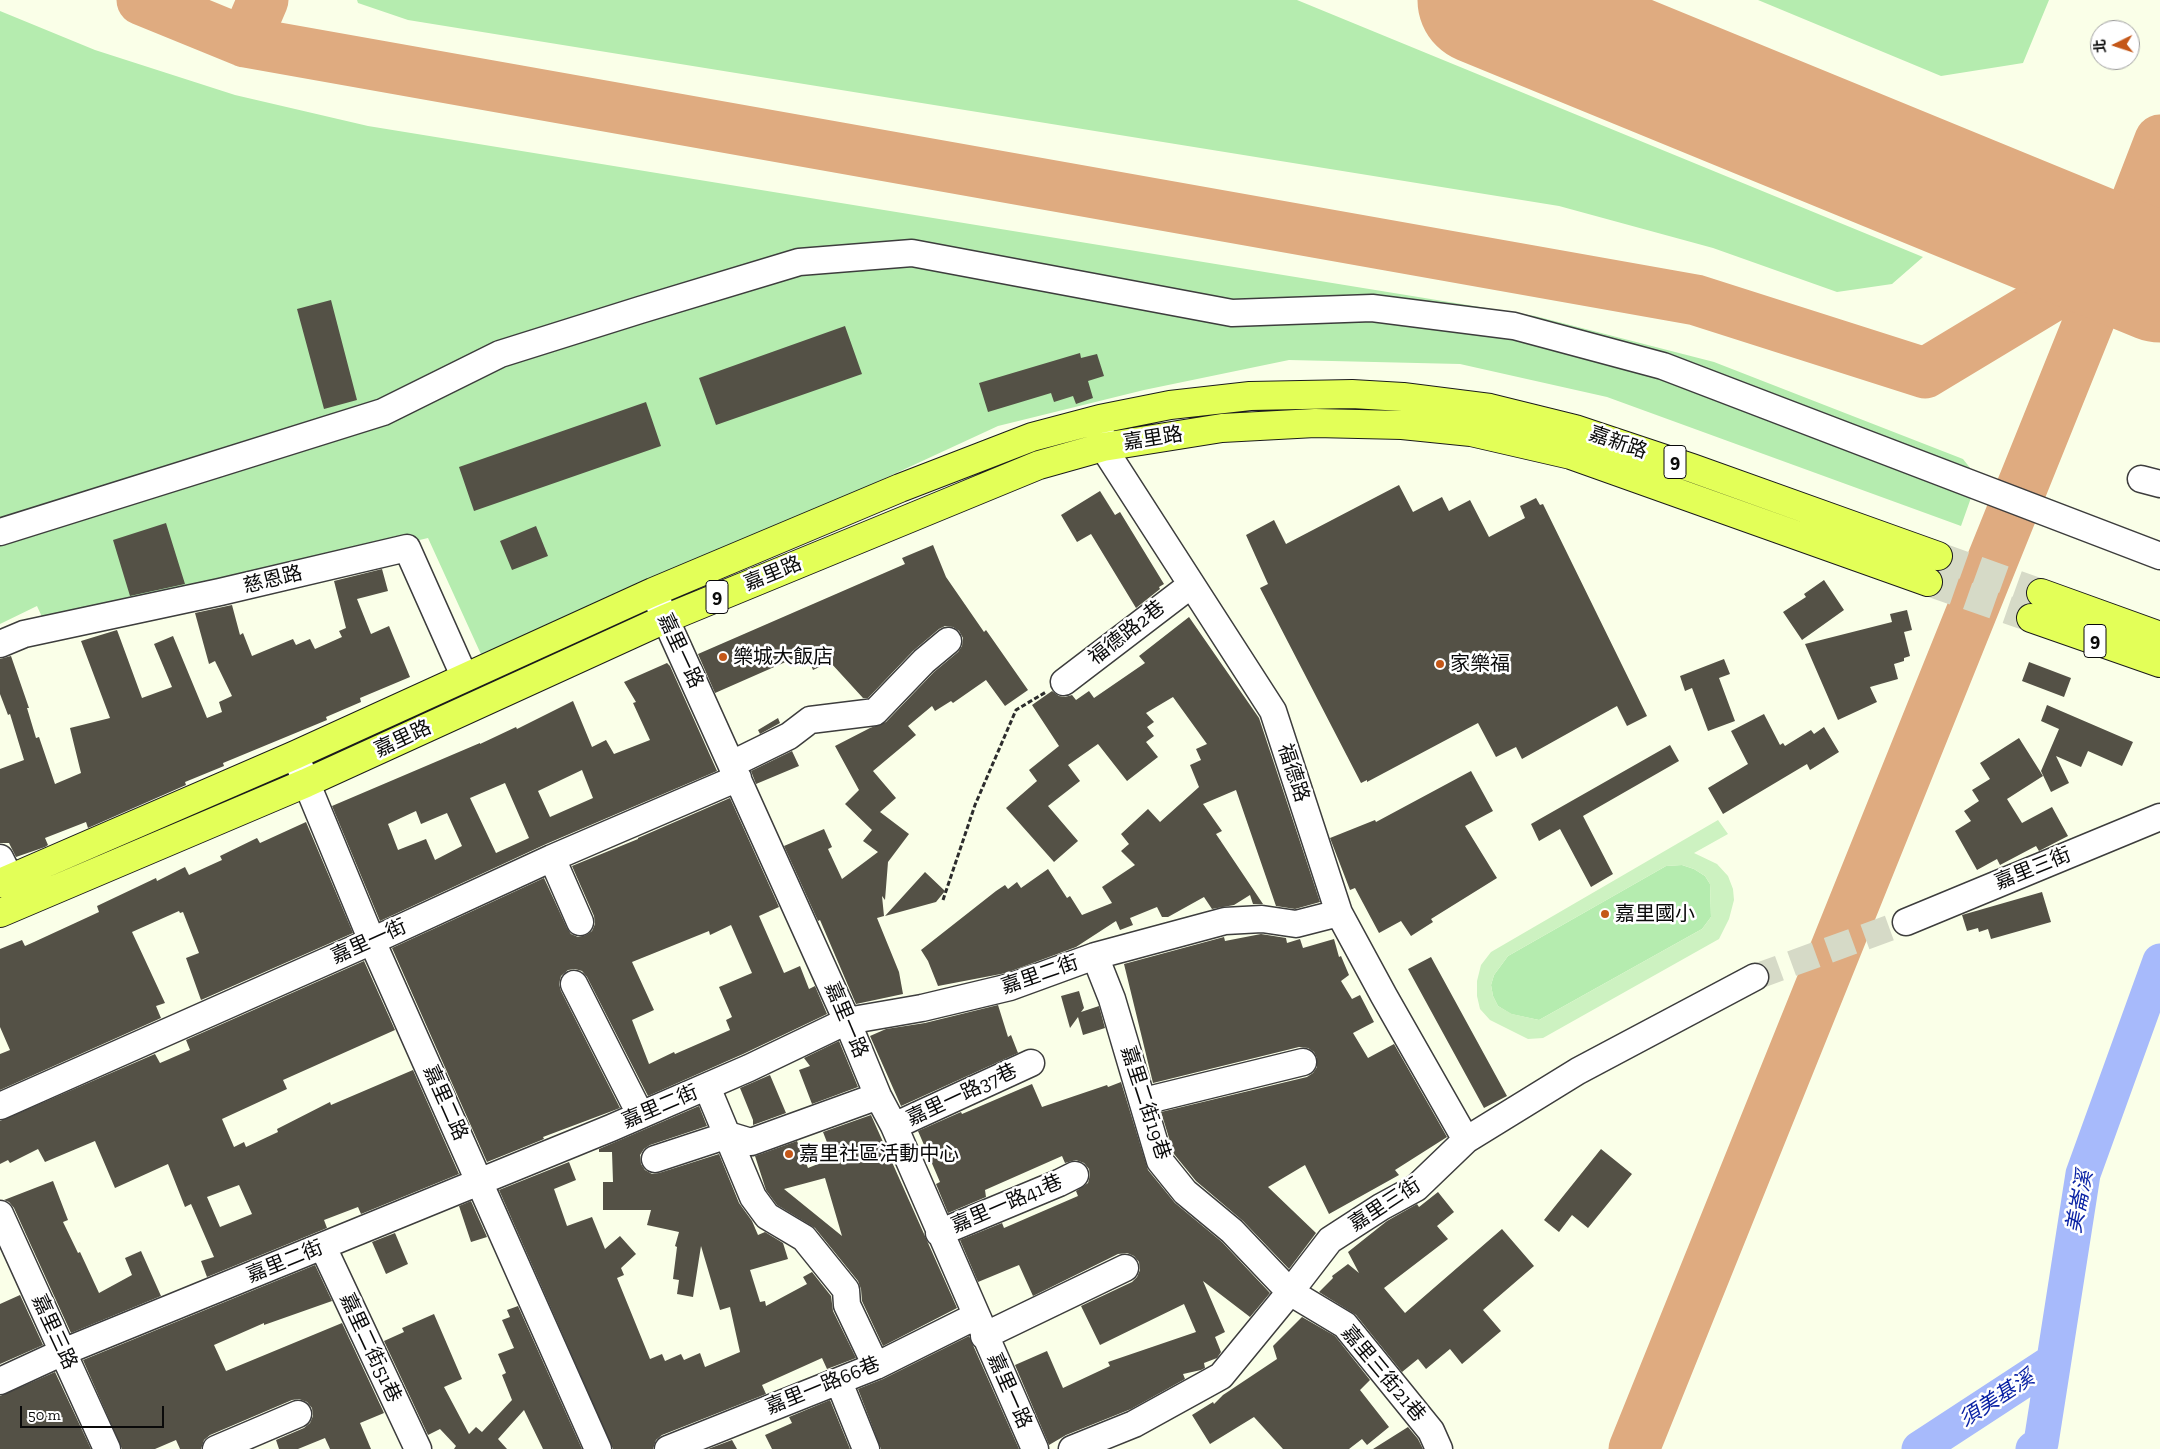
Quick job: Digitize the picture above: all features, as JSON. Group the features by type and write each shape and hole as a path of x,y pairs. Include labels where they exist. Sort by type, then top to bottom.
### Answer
{"main road":[{"name":"嘉里路","path":"4,873 295,755 653,592 900,488 1032,437 1100,420 1170,406 1250,396 1352,394 1404,397"},
{"name":"嘉新路","path":"1404,397 1490,408 1575,429 1692,468 1938,556"},
{"name":"嘉里路","path":"0,913 306,783 665,618 1039,466 1103,447 1222,428 1315,423 1402,425 1471,432"},
{"name":"嘉新路","path":"1471,432 1571,455 1928,582"},
{"name":"9","path":"2041,593 2160,636"},
{"name":"9","path":"2031,618 2160,663"}],"street":[{"path":"0,532 383,412 500,354 640,310 799,262 912,253 1232,313 1372,308 1514,326 1663,366 2160,556"},
{"name":"福德路","path":"1100,420 1103,447 1273,711 1339,913 1466,1140"},
{"name":"慈恩路","path":"0,644 24,634 220,592 407,548 465,678"},
{"name":"福德路2巷","path":"1064,682 1191,585"},
{"name":"嘉里一路","path":"653,592 847,1021 878,1096 894,1126 1035,1449"},
{"name":"嘉里一街","path":"0,1106 372,941 735,771 810,720 875,712 924,661 948,640"},
{"name":"嘉里二路","path":"295,755 372,941 598,1449"},
{"name":"嘉里三街","path":"1906,922 2160,817"},
{"path":"552,858 580,922"},
{"name":"嘉里二街","path":"0,1380 63,1352 611,1128 707,1087 847,1021 922,1008 1010,987 1095,956 1225,921 1262,919 1296,924 1339,913"},
{"name":"嘉里二街19巷","path":"1095,956 1112,999 1144,1101 1160,1161 1185,1192 1232,1231 1290,1292"},
{"name":"嘉里三街","path":"1072,1449 1134,1424 1222,1376 1330,1240 1381,1207 1416,1188 1466,1140 1578,1071 1755,977"},
{"path":"574,984 640,1114"},
{"path":"1144,1101 1303,1062"},
{"name":"嘉里一路37巷","path":"894,1126 1031,1063"},
{"path":"707,1087 753,1197 767,1216 804,1238 846,1290 847,1305 876,1366"},
{"path":"654,1160 728,1134 751,1142 878,1096"},
{"name":"嘉里一路41巷","path":"939,1232 1059,1183 1075,1174"},
{"name":"嘉里三路","path":"0,1214 107,1449"},
{"name":"嘉里二街51巷","path":"323,1247 418,1449"},
{"name":"嘉里一路66巷","path":"668,1449 1124,1268"},
{"name":"嘉里三街21巷","path":"1290,1292 1345,1326 1431,1430 1438,1449"},
{"path":"839,1382 866,1449"},
{"path":"216,1449 298,1414"}],"path":[{"path":"943,900 975,805 1016,710 1064,682"}],"green space":[{"path":"357,0 1297,0 1923,257 1892,284 1837,292 1713,248 1559,206 408,20 358,3"},
{"path":"1758,0 2049,0 2023,63 1941,76"},
{"path":"0,11 95,50 235,95 368,126 1535,316 1714,362 1963,459 1978,478 1961,526 1607,397 1460,364 1289,360 1144,390 998,426 485,663 428,538 214,588 52,639 37,606 0,624"},
{"path":"1718,820 1728,834 1694,853 1717,864 1728,876 1733,889 1734,900 1729,919 1719,939 1543,1038 1528,1039 1490,1020 1480,1009 1477,996 1477,981 1481,965 1491,952","holes":["1682,865 1694,869 1705,876 1710,884 1711,917 1702,929 1539,1020 1512,1014 1498,1006 1493,996 1491,985 1494,975 1508,956 1666,866"]},
{"path":"1682,865 1694,869 1705,876 1710,884 1711,917 1702,929 1539,1020 1511,1014 1498,1006 1493,996 1491,985 1494,975 1508,956 1666,866"}],"building":[{"path":"331,300 357,400 324,409 297,309"},
{"path":"845,326 862,374 716,425 699,378"},
{"path":"1080,353 1081,358 1097,354 1104,376 1088,381 1093,398 1076,404 1073,396 1054,402 1051,393 988,412 979,383"},
{"path":"646,402 661,446 474,511 459,467"},
{"name":"家樂福","path":"1399,485 1413,512 1442,497 1449,511 1470,500 1489,537 1525,518 1520,506 1536,498 1540,505 1543,504 1647,716 1627,726 1617,706 1522,759 1516,747 1496,757 1478,723 1367,782 1367,780 1361,783 1260,588 1268,584 1246,535 1274,520 1286,544"},
{"path":"1100,491 1115,515 1120,512 1164,584 1136,608 1091,534 1077,542 1061,515"},
{"path":"166,523 185,584 130,596 113,540"},
{"path":"536,526 548,556 512,570 500,541"},
{"path":"933,545 946,577 984,632 986,630 1028,690 1005,706 986,680 953,703 951,701 935,711 932,706 908,726 916,735 873,771 896,798 880,812 909,834 888,862 885,900 882,896 884,916 877,918 899,972 903,994 856,1004 820,920 818,921 784,846 824,829 832,847 828,849 842,879 878,852 863,841 872,830 845,804 859,790 835,746 886,722 934,672 958,652 962,646 963,638 959,631 953,627 945,626 939,629 913,651 868,698 863,698 830,662 813,670 806,653 715,693 698,654 905,564 902,558"},
{"path":"382,569 388,591 357,599 371,634 389,626 410,677 360,698 361,702 326,717 327,720 223,763 224,766 185,782 186,785 88,828 86,822 45,838 48,845 45,847 16,857 9,843 0,843 0,769 24,760 10,714 8,715 0,694 0,659 11,656 29,708 27,708 36,738 39,737 55,784 81,773 70,728 110,718 81,641 117,630 142,698 172,687 154,644 173,636 207,718 222,712 219,702 232,696 215,661 209,664 195,613 232,605 240,635 243,633 252,656 293,639 296,645 310,639 315,649 342,637 339,631 346,628 334,581"},
{"path":"1824,580 1844,610 1802,640 1783,612 1806,597 1804,594"},
{"path":"1907,610 1912,630 1904,632 1910,656 1904,658 1904,661 1894,664 1898,679 1870,687 1877,702 1838,720 1805,644 1892,622 1890,614"},
{"path":"1189,617 1259,718 1320,902 1295,909 1276,906 1236,790 1203,804 1222,831 1216,834 1263,904 1253,904 1250,895 1234,905 1212,909 1204,897 1168,917 1162,917 1157,907 1130,918 1133,925 1120,930 1116,921 1076,947 1006,973 938,986 928,961 921,950 996,891 1005,885 1008,889 1017,882 1021,888 1048,869 1067,898 1070,896 1082,915 1112,903 1102,887 1135,865 1121,851 1129,844 1121,834 1148,809 1160,822 1199,787 1190,765 1201,760 1196,749 1207,744 1173,697 1146,713 1154,722 1147,727 1154,736 1146,742 1158,757 1127,781 1098,744 1068,765 1080,781 1048,806 1078,841 1054,862 1006,808 1037,781 1029,770 1059,746 1032,705 1052,691 1059,696 1072,695 1076,700 1089,691 1094,698 1145,663 1139,656"},
{"path":"1724,659 1730,674 1719,678 1735,721 1708,731 1692,688 1685,691 1680,676"},
{"path":"2029,662 2071,678 2064,697 2022,681"},
{"path":"667,663 717,771 546,844 380,921 332,806 516,727 517,729 573,701 592,747 606,740 614,754 650,740 633,703 636,702 624,682","holes":["582,770 593,798 550,817 538,791","505,783 529,838 496,853 470,798","416,811 421,824 447,813 462,846 435,860 426,839 398,850 388,824"]},
{"path":"2047,705 2133,742 2122,766 2088,751 2081,767 2056,756 2069,783 2051,792 2041,771 2059,729 2041,721"},
{"path":"1764,714 1780,745 1783,743 1785,746 1811,730 1814,734 1824,727 1839,752 1810,770 1807,764 1723,814 1708,788 1748,764 1731,731"},
{"path":"778,718 780,723 760,734 758,730"},
{"path":"2019,738 2043,776 2007,799 2022,823 2052,807 2068,836 2039,851 2036,846 2000,865 1997,859 1977,870 1955,831 1971,821 1964,811 1979,801 1972,790 1990,779 1980,763"},
{"path":"1670,745 1679,761 1583,816 1613,874 1591,887 1560,829 1539,841 1531,824"},
{"path":"792,751 799,766 756,784 751,771"},
{"path":"1471,771 1493,811 1465,826 1497,878 1431,919 1433,922 1411,936 1401,921 1379,933 1355,888 1350,890 1330,838 1375,820 1376,822"},
{"path":"730,798 779,907 759,916 784,973 800,966 809,989 815,986 827,1014 648,1096 587,977 582,971 568,970 561,976 559,984 561,991 620,1108 543,1137 544,1139 487,1162 392,948 544,878 571,934 578,937 586,935 592,931 595,924 594,916 572,866","holes":["731,925 752,973 719,987 732,1017 726,1020 730,1030 649,1064 632,1020 654,1010 632,962 709,931 710,935"]},
{"path":"306,822 353,933 201,1000 186,958 199,953 183,912 180,913 179,911 132,932 165,1003 156,1006 161,1018 0,1090 0,1054 10,1050 0,1027 0,949 22,940 25,946 99,912 97,906 156,878 157,881 185,867 189,875 222,860 220,856 257,838 260,843"},
{"path":"925,872 945,891 936,902 885,916"},
{"path":"2042,892 2051,922 1991,939 1988,929 1979,932 1978,928 1967,931 1962,915"},
{"path":"1261,934 1286,938 1287,943 1300,939 1303,948 1334,939 1339,957 1341,956 1349,975 1341,981 1352,999 1360,995 1374,1022 1353,1033 1368,1058 1394,1044 1447,1137 1395,1170 1399,1175 1329,1214 1305,1165 1268,1187 1316,1233 1289,1269 1243,1221 1196,1181 1174,1154 1161,1112 1307,1077 1317,1067 1317,1058 1314,1052 1308,1048 1299,1047 1153,1083 1124,964 1224,937 1225,941"},
{"path":"1431,957 1507,1096 1484,1108 1408,969"},
{"path":"364,961 395,1030 283,1080 287,1089 222,1119 234,1147 244,1142 246,1147 278,1132 277,1129 330,1102 331,1105 413,1070 459,1174 361,1214 358,1207 324,1220 327,1228 207,1277 201,1261 214,1257 191,1204 185,1207 168,1164 115,1188 95,1141 45,1162 38,1149 10,1163 8,1160 0,1164 0,1121 155,1054 160,1063 190,1050 186,1040","holes":["239,1185 252,1214 220,1227 207,1197"]},
{"path":"1079,991 1084,1008 1081,1012 1099,1006 1105,1028 1083,1035 1078,1017 1070,1028 1061,996"},
{"path":"998,1005 1008,1037 1011,1035 1018,1053 901,1106 870,1036 886,1029 925,1023"},
{"path":"839,1041 858,1087 812,1104 799,1070 810,1066 804,1058"},
{"path":"770,1075 786,1113 753,1125 753,1120 740,1088"},
{"path":"1121,1082 1148,1170 1175,1203 1222,1242 1270,1293 1250,1317 1203,1281 1225,1332 1215,1337 1221,1352 1217,1358 1204,1363 1205,1368 1201,1370 1183,1374 1185,1379 1131,1409 1066,1435 1049,1445 1015,1365 1047,1351 1063,1388 1110,1366 1108,1362 1196,1332 1184,1304 1100,1345 1081,1306 1132,1282 1137,1277 1140,1270 1139,1262 1134,1256 1127,1253 1118,1254 1033,1296 1019,1265 978,1282 960,1240 1002,1223 1004,1228 1078,1196 1076,1191 1088,1183 1089,1169 1084,1163 1076,1160 1065,1163 1062,1156 985,1190 986,1197 948,1213 936,1184 940,1182 918,1131 1032,1084 1042,1107"},
{"path":"699,1106 707,1126 650,1145 640,1155 641,1164 645,1170 652,1174 719,1154 739,1203 752,1221 758,1235 765,1232 783,1243 788,1259 750,1270 760,1302 765,1301 766,1306 807,1284 803,1277 812,1272 831,1296 833,1311 856,1358 827,1369 822,1358 762,1385 766,1394 662,1435 656,1440 653,1449 613,1449 499,1190 569,1162 576,1180 554,1189 567,1226 592,1217 605,1249 620,1236 636,1254 621,1268 624,1275 617,1278 650,1359 662,1354 665,1361 681,1354 684,1360 700,1353 705,1367 740,1352 730,1307 720,1310 701,1246 693,1297 677,1294 679,1280 673,1279 677,1247 675,1246 679,1232 647,1225 651,1210 603,1210 603,1182 613,1182 612,1152 599,1152 599,1149"},
{"path":"871,1115 957,1308 883,1346 862,1301 858,1281 815,1228 777,1205 766,1190 755,1156 797,1141 808,1168 833,1158 823,1132","holes":["825,1178 842,1236 784,1189"]},
{"path":"1601,1149 1632,1174 1588,1228 1572,1215 1559,1232 1544,1220"},
{"path":"53,1181 68,1220 63,1222 78,1253 80,1252 99,1293 132,1275 125,1258 141,1251 161,1296 71,1333 14,1208 9,1202 4,1200"},
{"path":"1438,1192 1454,1212 1437,1226 1448,1239 1384,1288 1405,1313 1502,1229 1534,1266 1483,1310 1501,1331 1462,1364 1450,1349 1426,1369 1418,1359 1402,1372 1356,1315 1319,1292 1333,1278 1332,1276 1348,1264 1359,1273 1348,1252 1387,1221 1417,1204 1419,1207"},
{"path":"471,1201 487,1237 471,1242 459,1206"},
{"path":"395,1233 408,1264 386,1274 372,1242"},
{"path":"315,1265 332,1301 264,1325 264,1323 214,1345 226,1371 342,1323 384,1413 360,1423 371,1449 330,1449 325,1438 298,1449 279,1449 276,1440 304,1428 310,1423 313,1416 312,1408 307,1402 299,1399 292,1400 210,1435 204,1440 201,1449 180,1449 176,1440 155,1449 122,1449 83,1360"},
{"path":"20,1295 43,1345 0,1364 0,1304"},
{"path":"518,1306 582,1449 543,1449 524,1410 498,1439 507,1449 454,1449 456,1446 440,1429 428,1435 384,1341 404,1332 402,1328 434,1314 462,1379 444,1387 469,1434 476,1427 482,1432 512,1400 502,1375 506,1373 498,1354 514,1348 502,1320 510,1317 507,1310"},
{"path":"1302,1317 1335,1336 1370,1380 1360,1390 1389,1427 1367,1445 1362,1439 1349,1449 1283,1449 1254,1417 1210,1444 1192,1415 1213,1402 1214,1404 1223,1395 1277,1359 1273,1346"},
{"path":"969,1336 1019,1449 881,1449 858,1389 883,1379"},
{"path":"55,1372 91,1449 0,1449 0,1396"},
{"path":"830,1400 850,1449 772,1449 765,1435 792,1423 789,1417"},
{"path":"1408,1427 1418,1439 1423,1449 1373,1449"},
{"path":"732,1440 737,1449 708,1449"}],"waterway":[{"name":"美崙溪","path":"2033,1449 2041,1443 2083,1174 2160,961"},
{"name":"須美基溪","path":"1919,1449 2049,1364"}],"taxiway":[{"path":"142,0 245,42 1696,300 1925,373 2114,259"},
{"path":"245,42 263,0"},
{"path":"1634,1449 2114,259 2160,140"}],"runway":[{"path":"1482,0 2160,278"}],"tunnel":[{"path":"1938,556 2041,593"},
{"path":"1928,582 2031,618"},
{"path":"1755,977 1906,922"}],"place":[{"name":"樂城大飯店","path":"723,657"},
{"name":"家樂福","path":"1440,664"},
{"name":"嘉里國小","path":"1605,914"},
{"name":"嘉里社區活動中心","path":"789,1154"}]}
